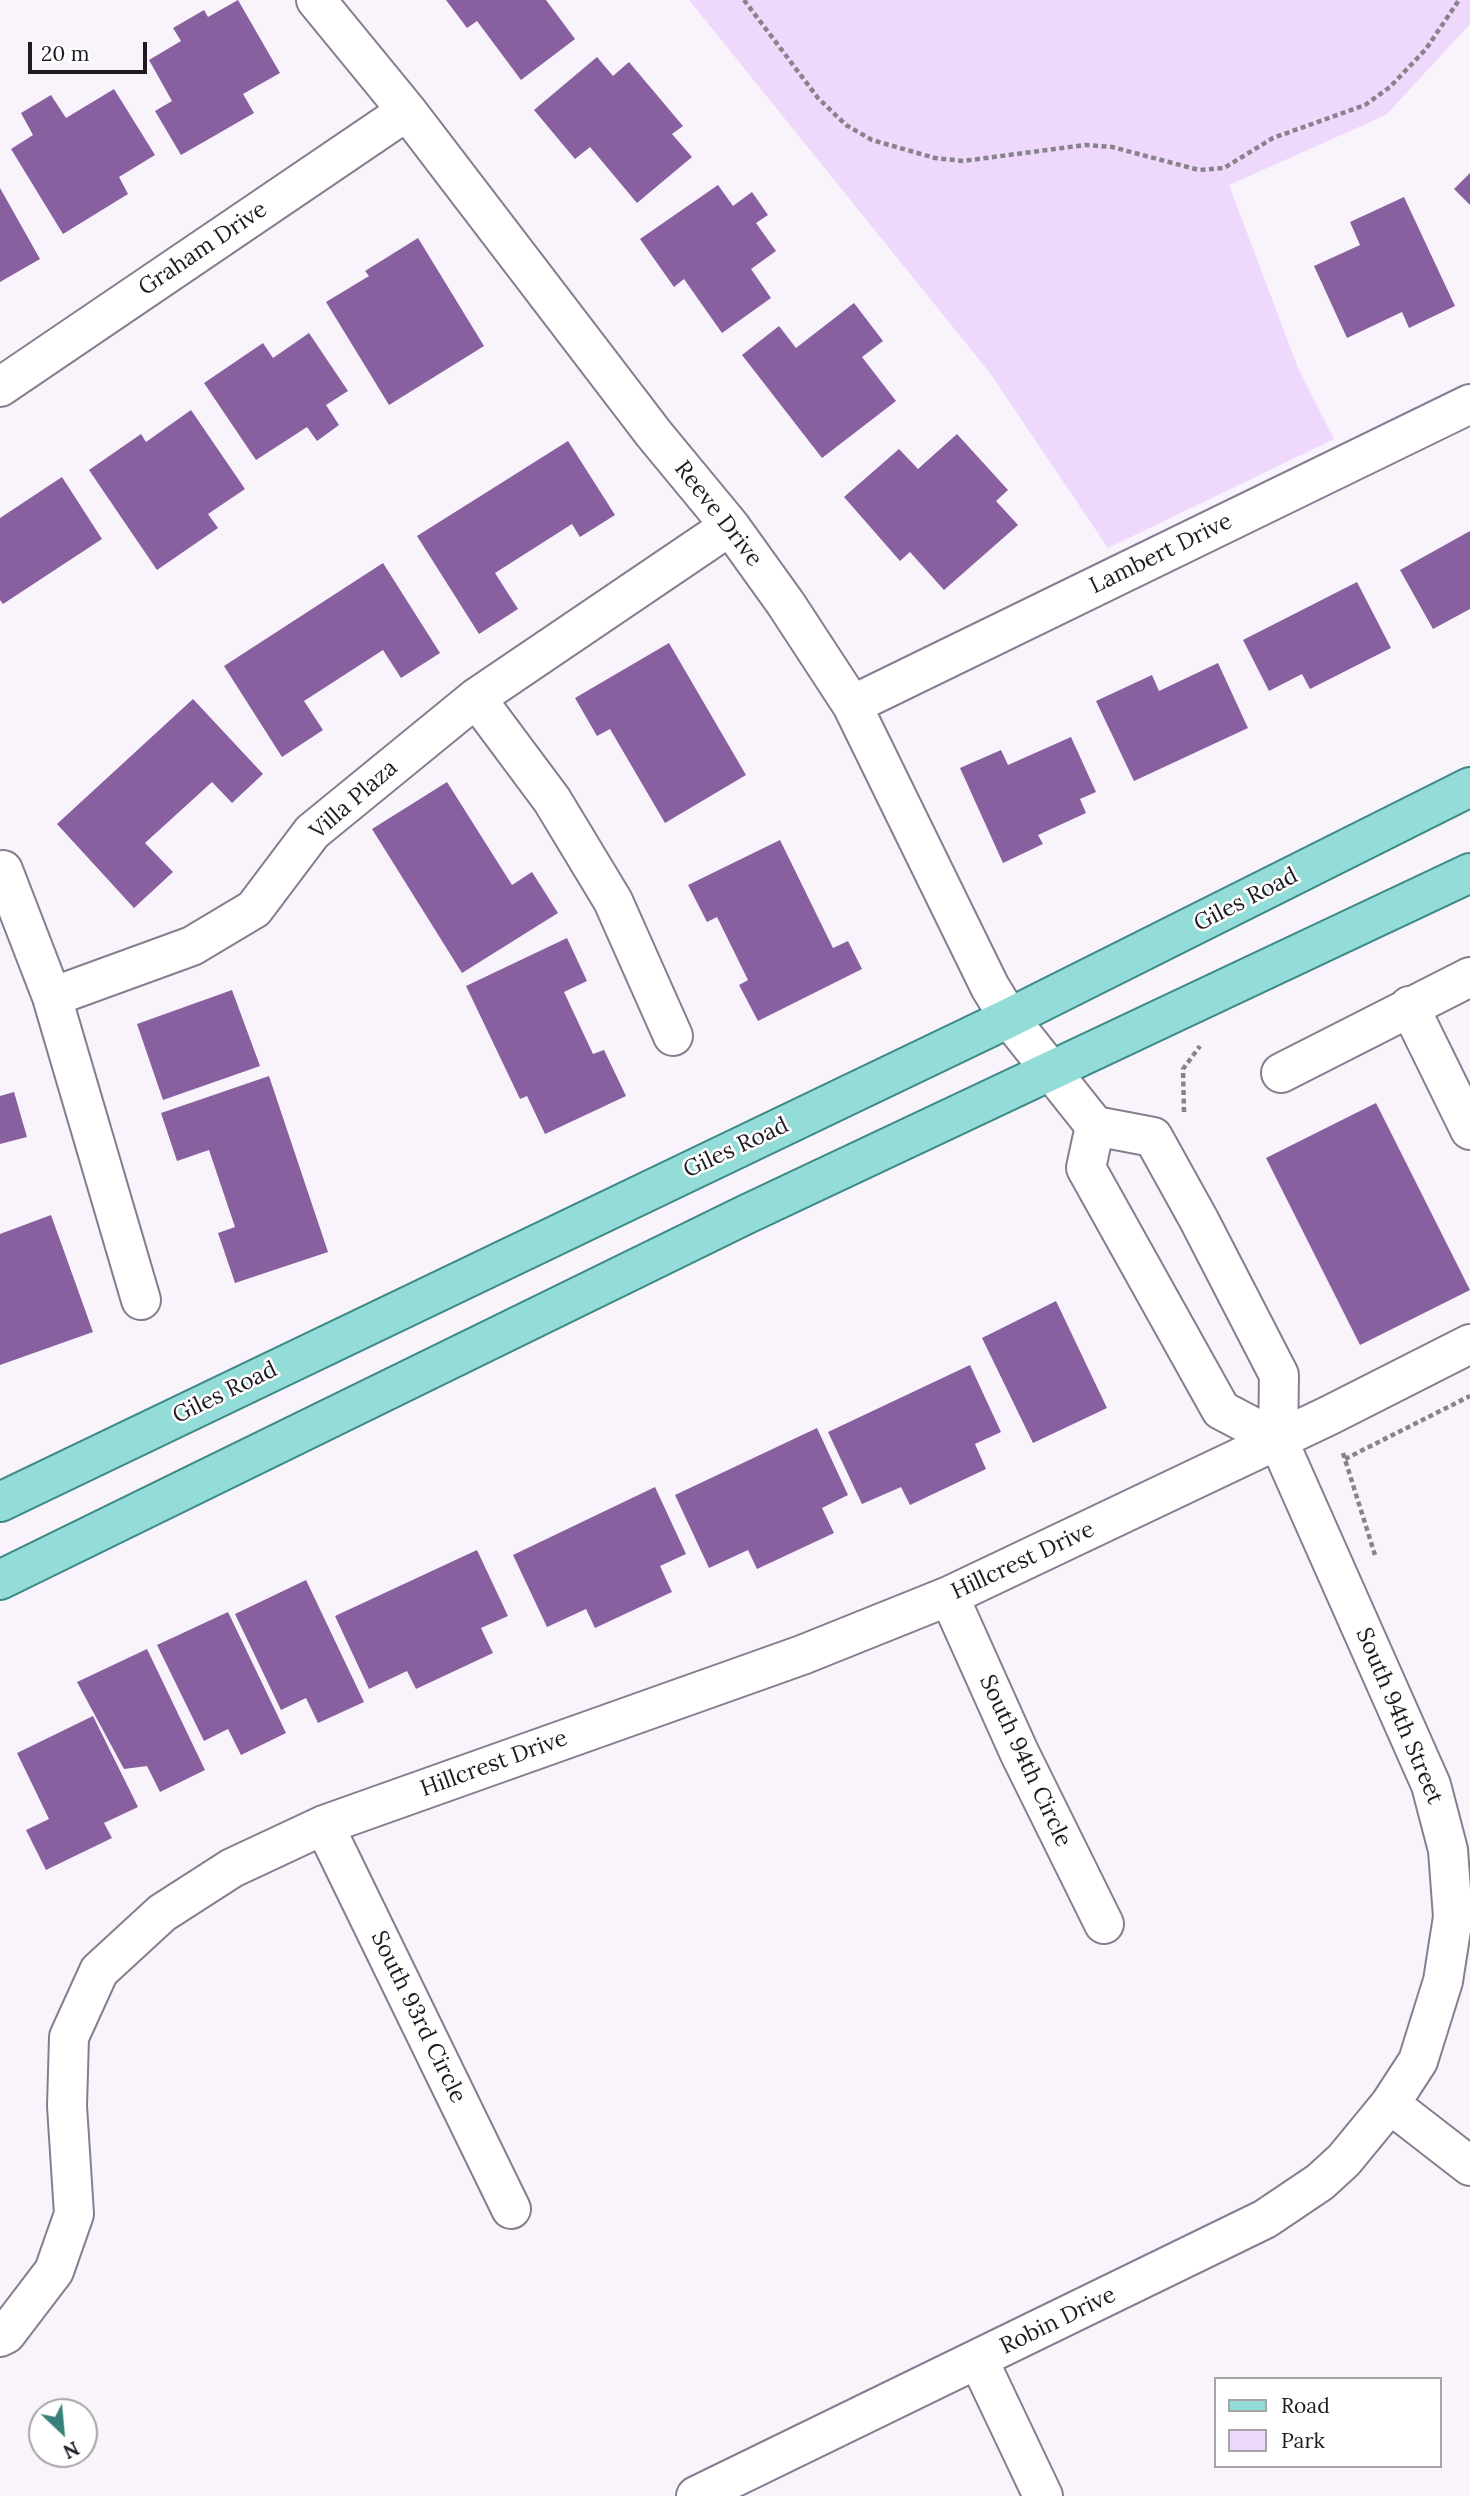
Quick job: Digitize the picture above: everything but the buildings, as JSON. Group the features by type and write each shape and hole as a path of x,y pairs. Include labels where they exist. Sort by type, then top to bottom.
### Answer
{"main road":[{"name":"Giles Road","path":"0,1502 1009,1018 1470,788"},
{"path":"0,1580 747,1214 1470,873"}],"street":[{"name":"Reeve Drive","path":"316,0 407,111 654,434 730,526 786,604 852,705 990,987 1009,1018 1052,1072"},
{"name":"Graham Drive","path":"0,387 407,111"},
{"name":"Lambert Drive","path":"852,705 1470,404"},
{"name":"Villa Plaza","path":"52,997 191,946 254,909 312,832 476,698 730,526"},
{"path":"476,698 552,800 612,901 673,1036"},
{"path":"4,870 52,997 141,1300"},
{"path":"1281,1073 1470,977"},
{"path":"1409,1006 1470,1130"},
{"path":"1052,1072 1095,1126 1086,1168 1220,1410 1278,1440"},
{"name":"South 94th Street","path":"1095,1126 1153,1138 1199,1220 1279,1375 1278,1440 1431,1786 1448,1850 1453,1917 1445,1971 1418,2061 1391,2104"},
{"name":"Hillcrest Drive","path":"0,2337 6,2334 54,2271 74,2214 67,2106 69,2037 99,1971 174,1905 232,1868 324,1825 802,1655 949,1596 1278,1440 1470,1344"},
{"name":"South 94th Circle","path":"949,1596 1019,1752 1104,1924"},
{"name":"South 93rd Circle","path":"324,1825 511,2209"},
{"path":"1391,2104 1470,2166"},
{"name":"Robin Drive","path":"696,2496 1237,2234 1284,2208 1344,2160 1391,2104"},
{"path":"978,2359 1043,2496"}],"path":[{"path":"744,0 818,98 846,125 872,140 935,158 963,161 1075,146 1098,146 1199,170 1224,168 1273,138 1365,105 1390,87 1426,49 1459,0"},
{"path":"1189,1124 1182,1104 1182,1078 1188,1059 1202,1044"},
{"path":"1345,1458 1470,1396"}],"green space":[{"path":"689,0 1470,0 1470,24 1386,115 1229,185 1298,368 1334,439 1108,548 990,373"}]}
